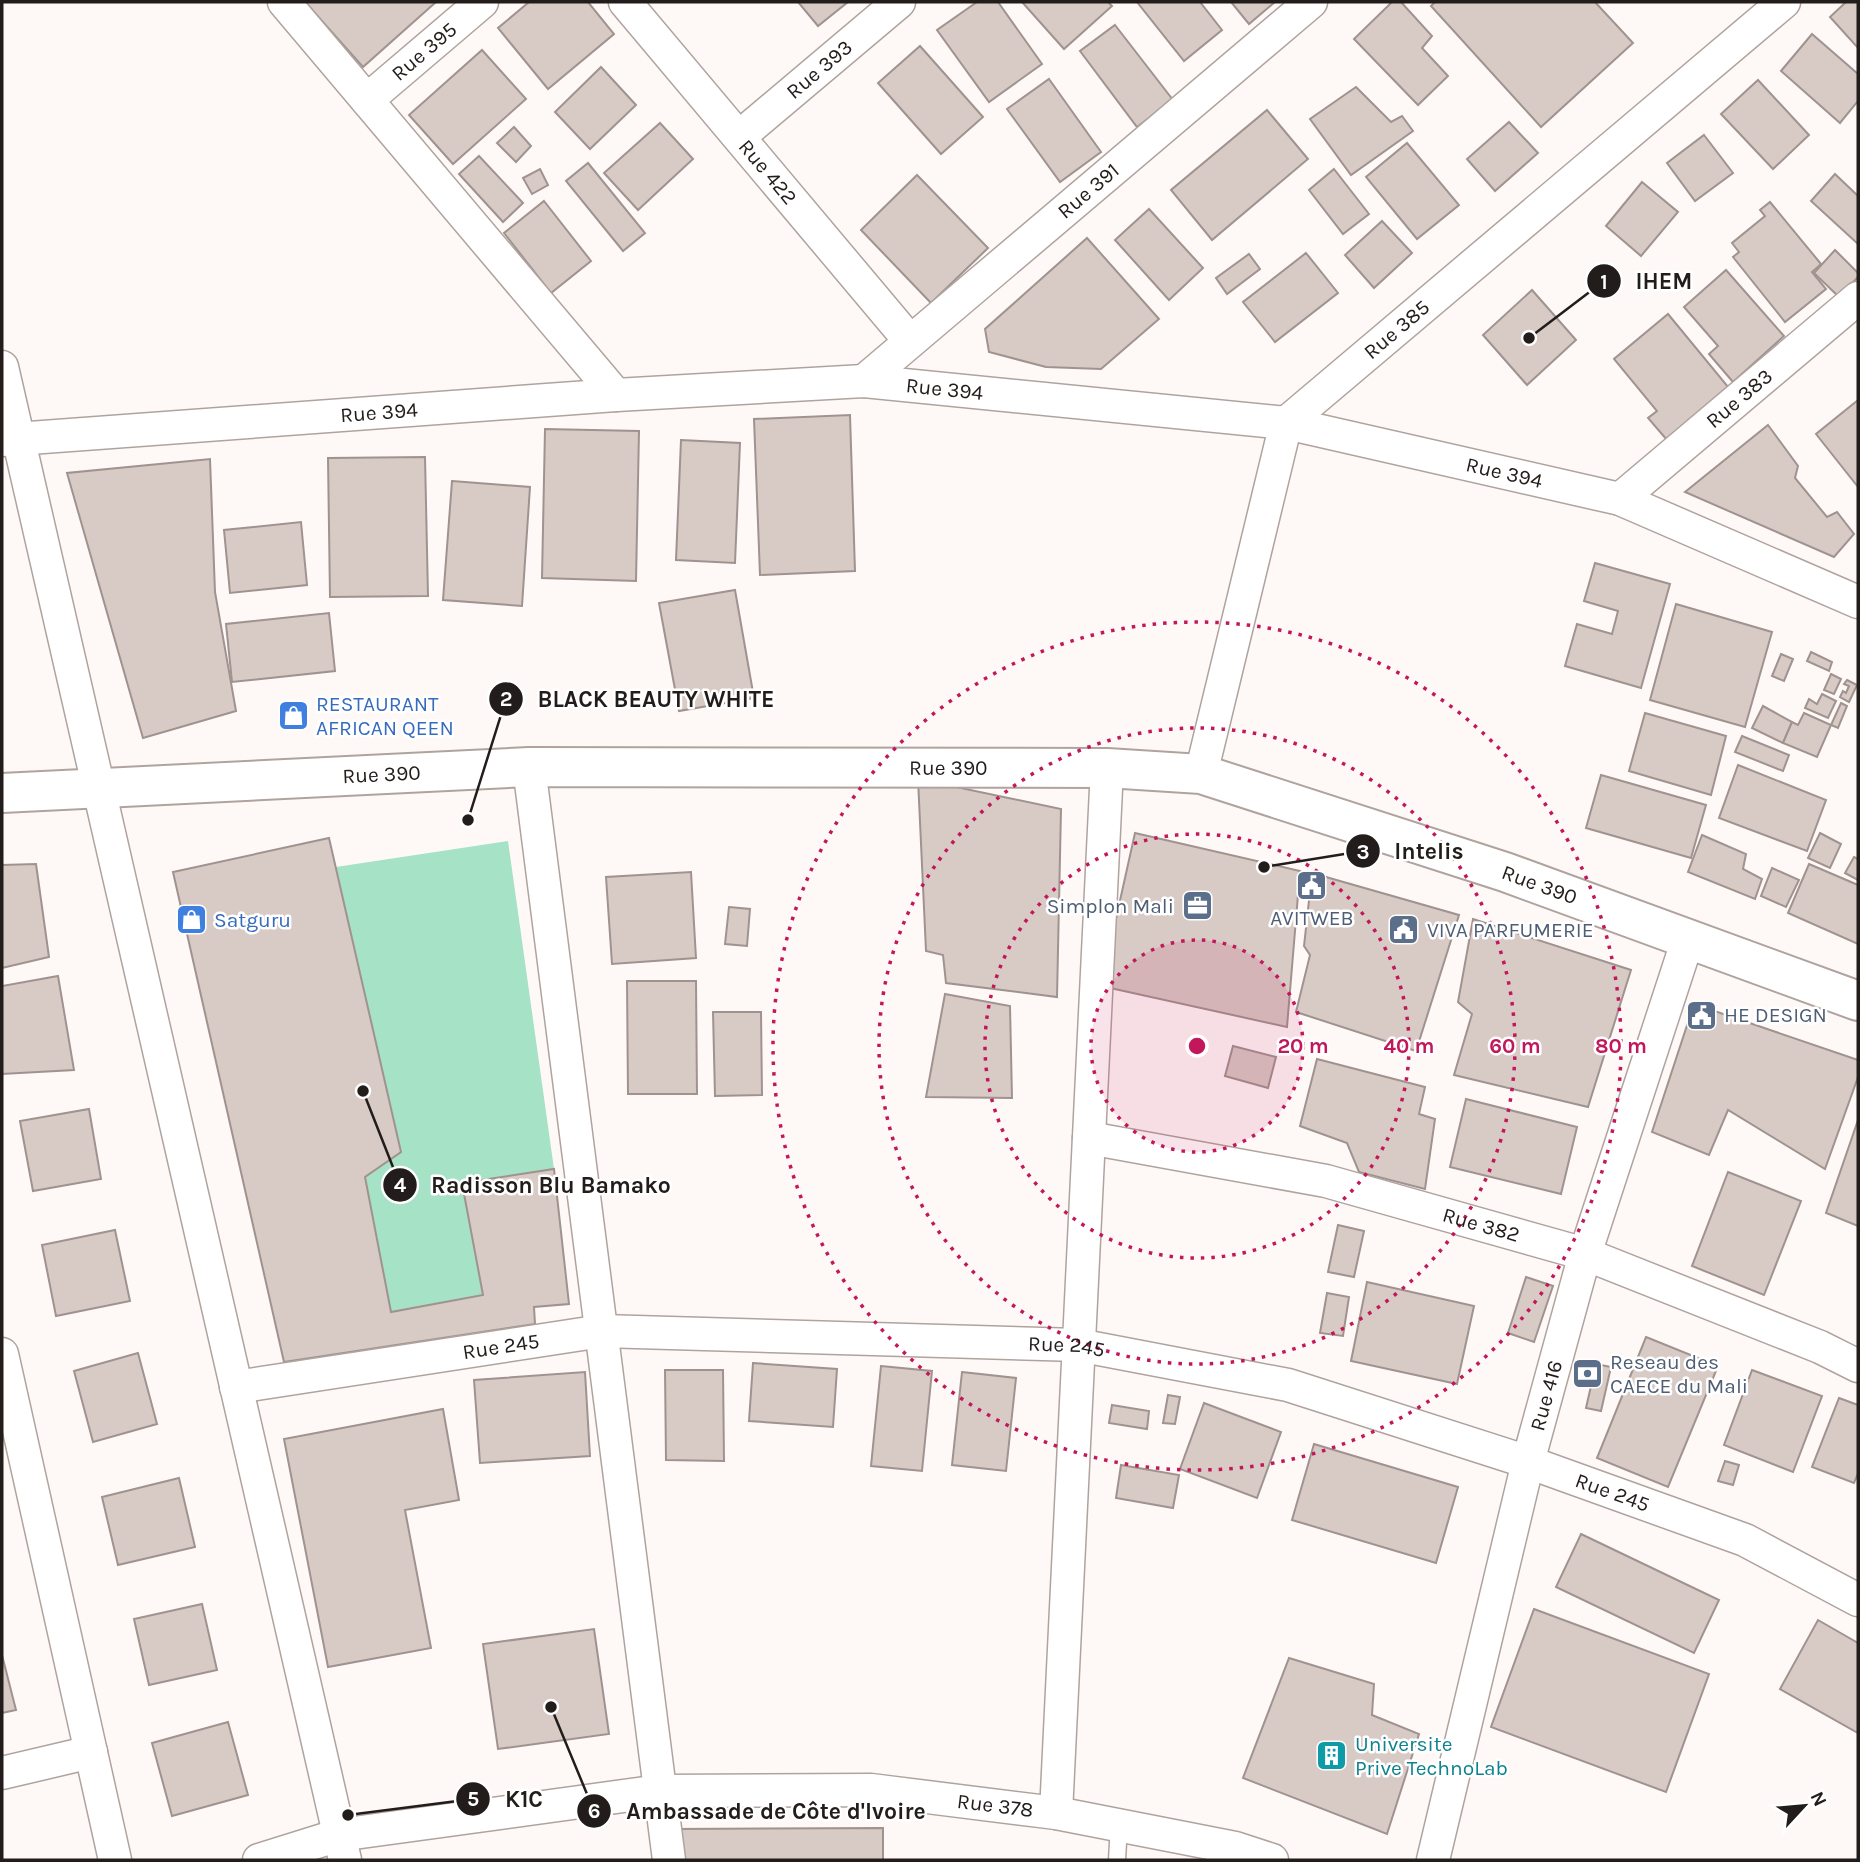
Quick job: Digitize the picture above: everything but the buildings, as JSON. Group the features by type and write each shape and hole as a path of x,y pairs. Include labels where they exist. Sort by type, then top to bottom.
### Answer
{"street":[{"path":"284,2 616,396"},
{"name":"Rue 395","path":"367,100 482,2"},
{"name":"Rue 422","path":"625,2 910,341"},
{"name":"Rue 393","path":"739,137 899,2"},
{"name":"Rue 391","path":"864,381 1311,2"},
{"name":"Rue 385","path":"1286,423 1784,2"},
{"name":"Rue 383","path":"1620,499 1858,298"},
{"path":"2,367 10,440 99,789 342,1847"},
{"name":"Rue 394","path":"10,440 616,396 864,381 1286,423 1620,499 1858,602"},
{"path":"1201,774 1286,423"},
{"path":"530,767 669,1860"},
{"name":"Rue 390","path":"2,793 530,767 1107,768 1201,774 1505,872 1858,1001"},
{"path":"1056,1813 1107,768"},
{"name":"Rue 416","path":"1433,1860 1528,1462 1585,1254 1688,939"},
{"name":"Rue 382","path":"1089,1138 1325,1181 1585,1254 1820,1347 1858,1366"},
{"name":"Rue 245","path":"236,1387 602,1331 1078,1345 1288,1385 1528,1462 1745,1540 1858,1600"},
{"path":"2,1354 115,1860"},
{"path":"2,1773 91,1752"},
{"name":"Rue 378","path":"259,1860 660,1791 871,1790 1056,1813 1235,1848 1272,1860"}],"lane":[{"path":"1117,1860 1119,1825"}],"green space":[{"path":"508,841 554,1169 462,1183 483,1295 391,1312 365,1177 401,1152 336,867"}],"place":[{"name":"IHEM","path":"1529,338"},
{"name":"RESTAURANT AFRICAN QEEN","path":"293,716"},
{"name":"BLACK BEAUTY WHITE","path":"468,820"},
{"name":"Intelis","path":"1264,867"},
{"name":"AVITWEB","path":"1312,886"},
{"name":"Simplon Mali","path":"1197,906"},
{"name":"Satguru","path":"191,920"},
{"name":"VIVA PARFUMERIE","path":"1404,930"},
{"name":"HE DESIGN","path":"1701,1015"},
{"name":"Radisson Blu Bamako","path":"363,1091"},
{"name":"Reseau des CAECE du Mali","path":"1587,1374"},
{"name":"Ambassade de Côte d'Ivoire","path":"551,1707"},
{"name":"Universite Prive TechnoLab","path":"1332,1756"},
{"name":"K1C","path":"348,1815"}]}
